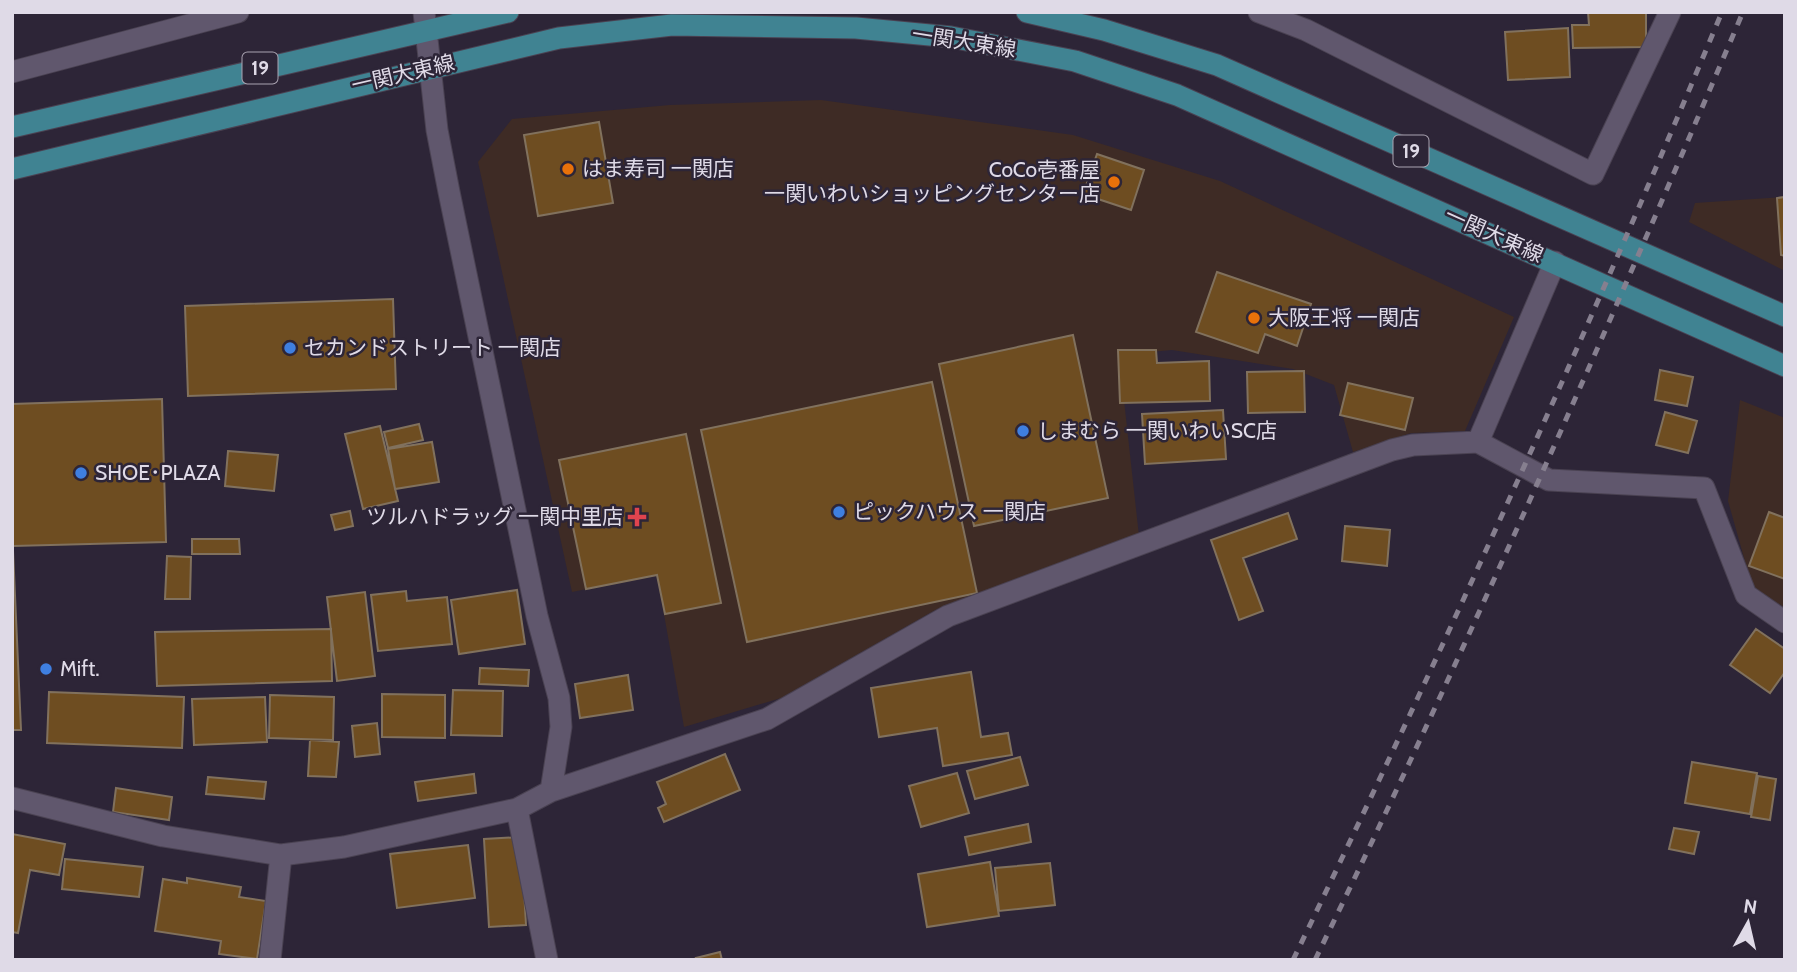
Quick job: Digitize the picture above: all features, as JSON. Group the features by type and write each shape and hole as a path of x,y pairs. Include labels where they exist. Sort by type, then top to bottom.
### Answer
{"main road":[{"name":"一関大東線","path":"12,127 424,21 508,12"},
{"name":"一関大東線","path":"1027,12 1104,30 1217,65 1785,316"},
{"name":"一関大東線","path":"12,169 559,38 672,25 856,28 951,37 1075,61 1178,95 1785,366"}],"street":[{"path":"12,72 238,12"},
{"path":"1259,12 1306,30 1594,174 1670,12"},
{"path":"424,21 437,130 514,505 559,698 562,727 551,791"},
{"path":"1478,442 1555,262"},
{"path":"12,798 163,836 281,855 344,847 517,809 551,791 768,719 948,616 1392,450 1413,445 1478,442 1549,480 1704,488 1746,595 1785,622"},
{"path":"517,809 547,960"},
{"path":"270,960 281,855"}],"shaded area":[{"path":"821,100 1073,135 1220,181 1514,317 1465,431 1411,433 1353,452 1334,385 1293,369 1172,350 1119,355 1139,536 937,609 781,698 684,727 657,575 572,592 478,162 512,119 670,105"},
{"path":"1785,197 1785,271 1689,222 1695,203"},
{"path":"1740,400 1785,418 1785,608 1752,586 1728,501"}],"building":[{"path":"1588,12 1646,12 1646,47 1573,48 1572,25 1589,25"},
{"path":"1568,28 1570,77 1508,80 1505,32"},
{"name":"はま寿司 一関店","path":"599,122 613,203 538,216 524,135"},
{"name":"CoCo壱番屋 一関いわいショッピングセンター店","path":"1097,154 1144,170 1131,210 1083,194"},
{"path":"1785,197 1785,256 1781,255 1777,198"},
{"name":"大阪王将 一関店","path":"1217,272 1311,304 1297,346 1265,334 1258,353 1196,332"},
{"name":"セカンドストリート 一関店","path":"393,299 396,389 188,396 185,306"},
{"name":"しまむら 一関いわいSC店","path":"1073,335 1108,498 974,526 939,364"},
{"path":"1118,350 1156,350 1157,363 1209,361 1210,401 1120,403"},
{"path":"1660,370 1693,377 1687,406 1655,400"},
{"path":"1304,371 1305,412 1248,413 1247,372"},
{"name":"ピックハウス 一関店","path":"932,382 977,593 747,642 701,430"},
{"path":"1348,383 1413,398 1405,430 1340,415"},
{"path":"162,399 166,542 13,546 12,404"},
{"path":"1223,410 1226,459 1145,464 1142,414"},
{"path":"1665,412 1697,421 1688,453 1656,445"},
{"path":"419,424 423,440 388,448 384,432"},
{"path":"380,426 398,501 363,509 345,434"},
{"name":"ツルハドラッグ 一関中里店","path":"686,434 721,603 665,614 657,575 586,589 559,460"},
{"path":"432,442 439,482 395,489 388,449"},
{"path":"228,451 278,455 274,491 225,486"},
{"path":"350,511 353,526 335,530 331,515"},
{"path":"1769,512 1785,518 1785,579 1749,566"},
{"path":"1288,513 1297,539 1243,558 1263,611 1239,620 1211,540"},
{"path":"1345,526 1390,530 1387,566 1342,561"},
{"path":"12,528 21,730 12,730"},
{"path":"192,539 239,539 240,554 192,554"},
{"path":"167,556 191,557 190,599 165,599"},
{"path":"517,590 525,644 459,654 451,600"},
{"path":"406,591 407,601 447,597 452,644 378,651 371,595"},
{"path":"365,592 375,676 337,681 327,597"},
{"path":"331,629 332,681 157,686 155,632"},
{"path":"1756,629 1785,649 1785,672 1770,693 1730,665"},
{"path":"480,668 529,670 528,686 479,684"},
{"path":"971,672 981,737 1008,733 1012,755 943,766 937,728 879,737 871,688"},
{"path":"628,675 633,710 580,718 575,684"},
{"path":"453,690 503,691 502,736 451,735"},
{"path":"49,692 184,697 182,748 47,743"},
{"path":"382,694 445,695 445,738 382,737"},
{"path":"270,695 334,697 333,740 269,738"},
{"path":"265,697 267,742 194,745 192,699"},
{"path":"377,723 380,754 355,757 352,726"},
{"path":"310,740 339,742 336,777 308,776"},
{"path":"725,754 740,790 664,822 658,808 666,804 657,782"},
{"path":"1020,757 1028,785 975,799 967,771"},
{"path":"1692,762 1757,773 1750,814 1685,803"},
{"path":"957,773 969,813 921,827 909,786"},
{"path":"474,774 476,793 418,801 415,782"},
{"path":"1758,776 1776,779 1770,820 1751,817"},
{"path":"208,777 266,782 264,799 206,794"},
{"path":"116,788 172,797 169,820 113,812"},
{"path":"1028,824 1031,842 969,855 965,837"},
{"path":"1674,828 1699,832 1694,854 1669,849"},
{"path":"12,834 65,844 59,875 30,870 18,933 12,932"},
{"path":"521,837 526,925 489,927 484,839"},
{"path":"468,845 475,898 397,908 390,854"},
{"path":"65,859 143,867 139,897 62,889"},
{"path":"990,862 999,916 927,927 918,874"},
{"path":"1050,863 1055,905 999,911 995,868"},
{"path":"187,878 241,887 239,897 266,901 257,959 219,954 221,941 155,931 163,879 187,883"},
{"path":"720,952 722,960 696,958"}],"railway":[{"path":"1293,960 1514,489 1722,12"},
{"path":"1315,960 1535,489 1743,12"}],"place":[{"name":"はま寿司 一関店","path":"568,169"},
{"name":"CoCo壱番屋 一関いわいショッピングセンター店","path":"1114,182"},
{"name":"大阪王将 一関店","path":"1254,318"},
{"name":"セカンドストリート 一関店","path":"290,348"},
{"name":"しまむら 一関いわいSC店","path":"1023,431"},
{"name":"SHOE･PLAZA","path":"81,473"},
{"name":"ピックハウス 一関店","path":"839,512"},
{"name":"ツルハドラッグ 一関中里店","path":"637,517"},
{"name":"Mift.","path":"46,669"}]}
